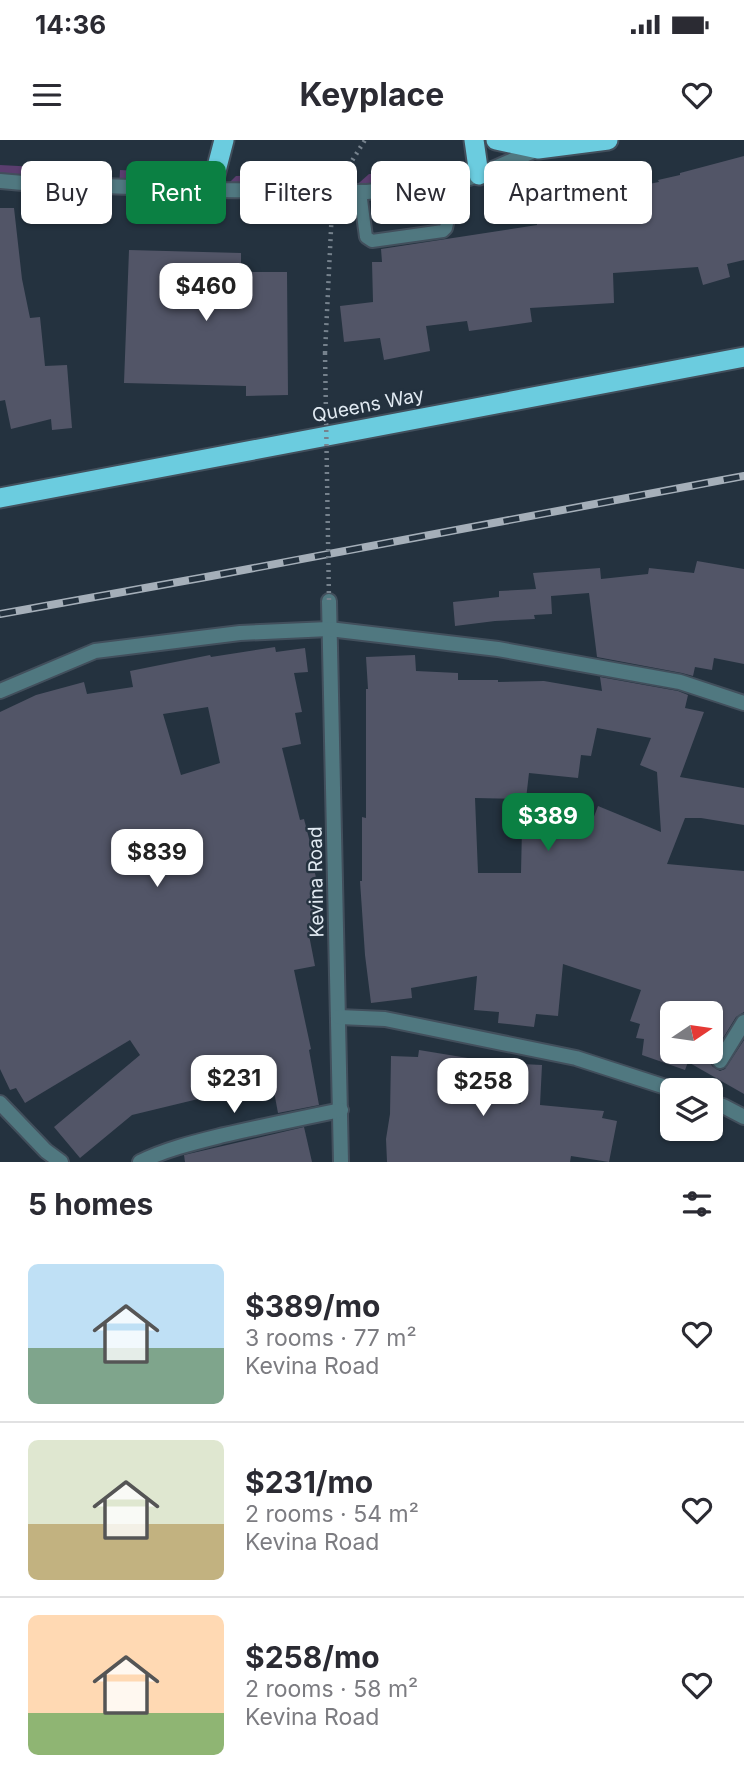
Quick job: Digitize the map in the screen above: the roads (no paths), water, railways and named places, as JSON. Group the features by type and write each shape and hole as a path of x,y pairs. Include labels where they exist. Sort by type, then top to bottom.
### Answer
{"highway":[{"path":"219,161 224,140"},
{"path":"474,140 479,174"},
{"path":"496,140 538,149 608,140"},
{"name":"Queens Way","path":"0,498 744,357"}],"street":[{"path":"470,177 538,149"},
{"path":"0,181 126,187"},
{"path":"226,190 371,191"},
{"name":"Kevina Road","path":"329,601 341,1162"},
{"path":"0,691 95,651 240,633 330,629 511,651 680,682 744,703"},
{"path":"339,1017 385,1019 576,1058 660,1085"},
{"path":"723,1056 744,1022"},
{"path":"0,1102 46,1151 61,1162"},
{"path":"723,1106 744,1117"},
{"path":"140,1162 200,1141 341,1110"}],"lane":[{"path":"360,192 366,237 372,241 443,231 447,224"}],"railway":[{"path":"0,614 744,476"}]}
